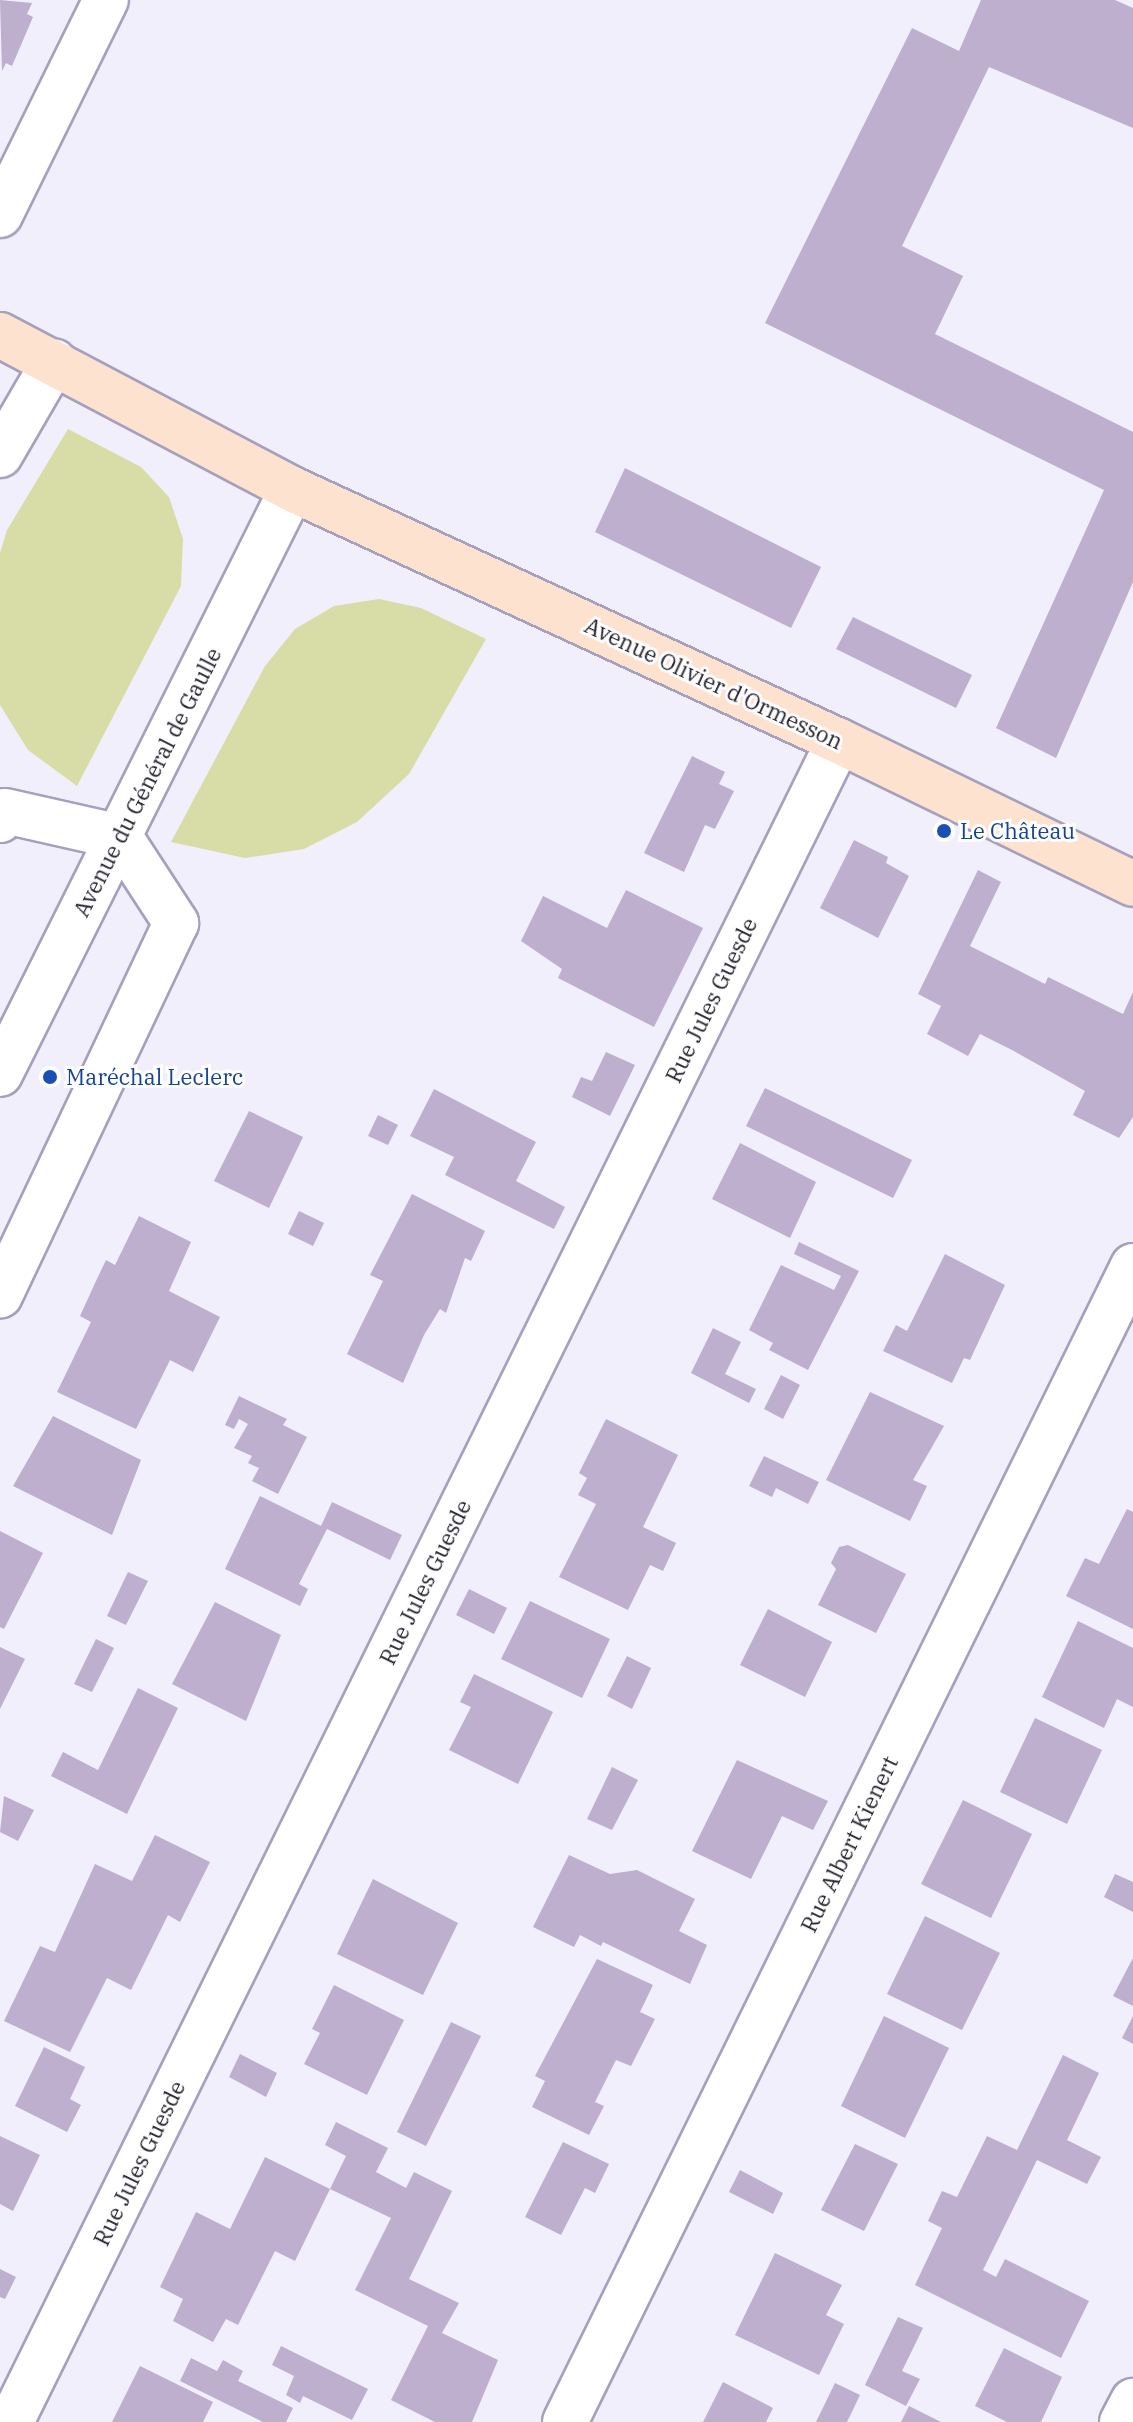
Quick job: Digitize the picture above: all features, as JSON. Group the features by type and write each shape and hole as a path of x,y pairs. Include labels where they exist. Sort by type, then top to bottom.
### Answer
{"main road":[{"name":"Avenue Olivier d'Ormesson","path":"0,335 292,489 839,741 1133,884"}],"street":[{"path":"0,215 106,0"},
{"path":"0,455 54,362"},
{"name":"Avenue du Général de Gaulle","path":"0,1074 292,489"},
{"name":"Rue Jules Guesde","path":"11,2422 839,741"},
{"path":"0,820 5,811 120,837 176,923 0,1295"},
{"name":"Rue Albert Kienert","path":"565,2422 1133,1266"},
{"path":"1122,2422 1133,2401"}],"green space":[{"path":"68,429 141,467 169,497 183,539 181,586 77,786 28,750 0,705 0,553 7,530"},
{"path":"379,599 421,608 486,639 409,774 357,822 304,849 245,858 171,842 265,666 295,629 334,606"}],"building":[{"path":"0,0 32,3 27,14 33,17 12,66 6,63 2,71"},
{"path":"981,0 1115,0 1133,8 1133,128 989,67 902,246 963,276 935,334 1133,432 1133,582 1056,758 996,728 1104,490 765,323 912,28 959,51"},
{"path":"625,468 821,567 791,628 595,532"},
{"path":"853,617 972,675 956,708 836,649"},
{"path":"692,756 725,772 719,784 734,791 715,829 705,825 684,872 644,853"},
{"path":"854,840 888,857 886,863 909,876 878,938 820,908"},
{"path":"978,870 1001,882 970,946 1045,984 1048,977 1123,1014 1133,992 1133,1117 1119,1138 1073,1115 1085,1091 1012,1050 980,1034 968,1056 927,1034 941,1006 918,994"},
{"path":"626,890 703,928 654,1027 558,978 562,969 521,941 543,896 607,928"},
{"path":"606,1052 635,1065 610,1116 572,1097 581,1077 592,1081"},
{"path":"765,1088 912,1160 893,1198 746,1126"},
{"path":"434,1089 536,1142 516,1181 565,1207 554,1229 445,1175 454,1157 410,1136"},
{"path":"249,1111 303,1137 269,1208 214,1181"},
{"path":"378,1115 398,1125 388,1145 368,1136"},
{"path":"740,1143 816,1182 790,1238 712,1199"},
{"path":"412,1194 485,1231 471,1261 465,1258 446,1313 440,1309 424,1335 403,1383 347,1354 383,1281 370,1275"},
{"path":"299,1211 324,1223 313,1246 288,1234"},
{"path":"139,1216 191,1242 169,1291 220,1317 193,1372 170,1360 136,1429 57,1392 91,1322 80,1316 96,1281 106,1260 115,1265"},
{"path":"799,1242 859,1271 808,1370 769,1350 773,1343 749,1330 781,1265 834,1290 841,1276 794,1254"},
{"path":"945,1254 1005,1285 970,1360 964,1358 952,1383 883,1351 896,1325 907,1331"},
{"path":"713,1328 741,1342 725,1374 756,1389 749,1403 691,1373"},
{"path":"781,1375 800,1385 783,1419 764,1409"},
{"path":"870,1392 944,1426 913,1480 927,1486 910,1521 826,1480"},
{"path":"239,1396 287,1419 283,1425 307,1437 278,1494 252,1481 259,1468 248,1463 252,1456 234,1448 248,1424 239,1419 234,1429 225,1425"},
{"path":"53,1416 141,1460 112,1535 13,1486"},
{"path":"606,1419 678,1455 643,1527 676,1543 663,1571 650,1565 628,1610 559,1577 596,1504 578,1495 587,1478 579,1473"},
{"path":"764,1456 819,1482 808,1504 776,1488 772,1497 749,1486"},
{"path":"260,1496 321,1526 332,1502 402,1535 390,1560 327,1529 299,1584 308,1589 300,1606 225,1569"},
{"path":"1127,1509 1133,1512 1133,1629 1066,1596 1085,1558 1099,1564"},
{"path":"0,1531 43,1553 4,1629 0,1627"},
{"path":"848,1545 906,1574 876,1633 818,1605 836,1569 831,1563 839,1547"},
{"path":"128,1572 148,1581 126,1625 107,1616"},
{"path":"469,1589 507,1608 494,1634 456,1615"},
{"path":"530,1601 610,1639 582,1698 501,1659"},
{"path":"215,1602 281,1635 246,1721 172,1684"},
{"path":"768,1609 832,1642 805,1697 740,1665"},
{"path":"1078,1621 1133,1648 1133,1707 1117,1699 1104,1728 1042,1697"},
{"path":"96,1639 114,1648 92,1692 74,1684"},
{"path":"0,1647 25,1659 0,1709"},
{"path":"627,1656 651,1668 632,1709 607,1696"},
{"path":"474,1674 553,1712 518,1784 449,1750 471,1707 460,1702"},
{"path":"138,1688 178,1708 127,1814 51,1776 63,1752 98,1770"},
{"path":"1035,1718 1102,1750 1067,1824 1000,1792"},
{"path":"737,1760 828,1801 813,1830 782,1816 751,1879 692,1851"},
{"path":"612,1767 638,1780 612,1830 587,1819"},
{"path":"4,1796 34,1810 18,1841 0,1832"},
{"path":"963,1800 1032,1834 991,1918 921,1884"},
{"path":"155,1835 210,1862 180,1922 168,1915 131,1990 107,1978 70,2052 4,2021 40,1946 55,1952 95,1864 132,1881"},
{"path":"569,1855 610,1874 637,1870 695,1899 679,1931 707,1945 690,1984 603,1942 601,1946 580,1935 574,1947 533,1927"},
{"path":"1115,1874 1133,1882 1133,1912 1104,1897"},
{"path":"373,1879 458,1923 423,1995 337,1954"},
{"path":"925,1916 1000,1953 962,2030 887,1994"},
{"path":"1133,1958 1133,2006 1113,1996"},
{"path":"597,1959 653,1985 640,2012 655,2019 631,2066 616,2060 595,2102 604,2106 589,2135 532,2107 545,2081 535,2076"},
{"path":"334,1985 404,2020 367,2095 304,2064 320,2033 312,2029"},
{"path":"884,2016 949,2048 905,2138 841,2106"},
{"path":"1133,2016 1133,2044 1122,2038"},
{"path":"451,2022 481,2036 426,2146 397,2132"},
{"path":"44,2047 85,2067 70,2099 81,2105 67,2132 15,2106"},
{"path":"240,2054 277,2073 266,2097 229,2077"},
{"path":"1063,2055 1099,2073 1067,2140 1101,2157 1087,2184 1037,2160 983,2270 996,2277 1005,2259 1089,2301 1061,2358 915,2285 942,2228 928,2221 942,2191 957,2197 987,2136 1017,2150"},
{"path":"336,2122 388,2148 376,2172 406,2188 414,2172 452,2191 409,2279 459,2303 442,2333 498,2360 472,2422 435,2422 391,2400 428,2326 355,2290 391,2218 330,2189 346,2156 325,2145"},
{"path":"0,2136 40,2155 13,2211 0,2204"},
{"path":"563,2142 609,2164 595,2193 585,2188 561,2235 525,2217"},
{"path":"855,2144 898,2164 864,2231 821,2210"},
{"path":"265,2157 330,2189 295,2261 275,2251 238,2325 226,2319 213,2342 173,2321 183,2299 160,2287 196,2212 230,2229"},
{"path":"740,2170 783,2193 773,2214 729,2192"},
{"path":"775,2253 842,2285 826,2315 844,2324 819,2375 735,2335"},
{"path":"0,2269 16,2277 5,2299 0,2297"},
{"path":"898,2317 923,2328 902,2371 920,2379 906,2406 865,2385"},
{"path":"281,2346 368,2389 352,2420 303,2396 300,2403 286,2395 294,2376 272,2365"},
{"path":"1004,2348 1062,2377 1041,2422 1007,2422 975,2406"},
{"path":"191,2358 217,2371 223,2360 243,2371 238,2381 293,2408 286,2422 263,2422 180,2381"},
{"path":"140,2366 213,2402 203,2422 112,2422"},
{"path":"723,2382 773,2408 766,2422 703,2422"},
{"path":"835,2383 860,2395 847,2422 816,2422"},
{"path":"909,2406 941,2422 901,2422"}],"place":[{"name":"Le Château","path":"944,831"},
{"name":"Maréchal Leclerc","path":"50,1077"}]}
